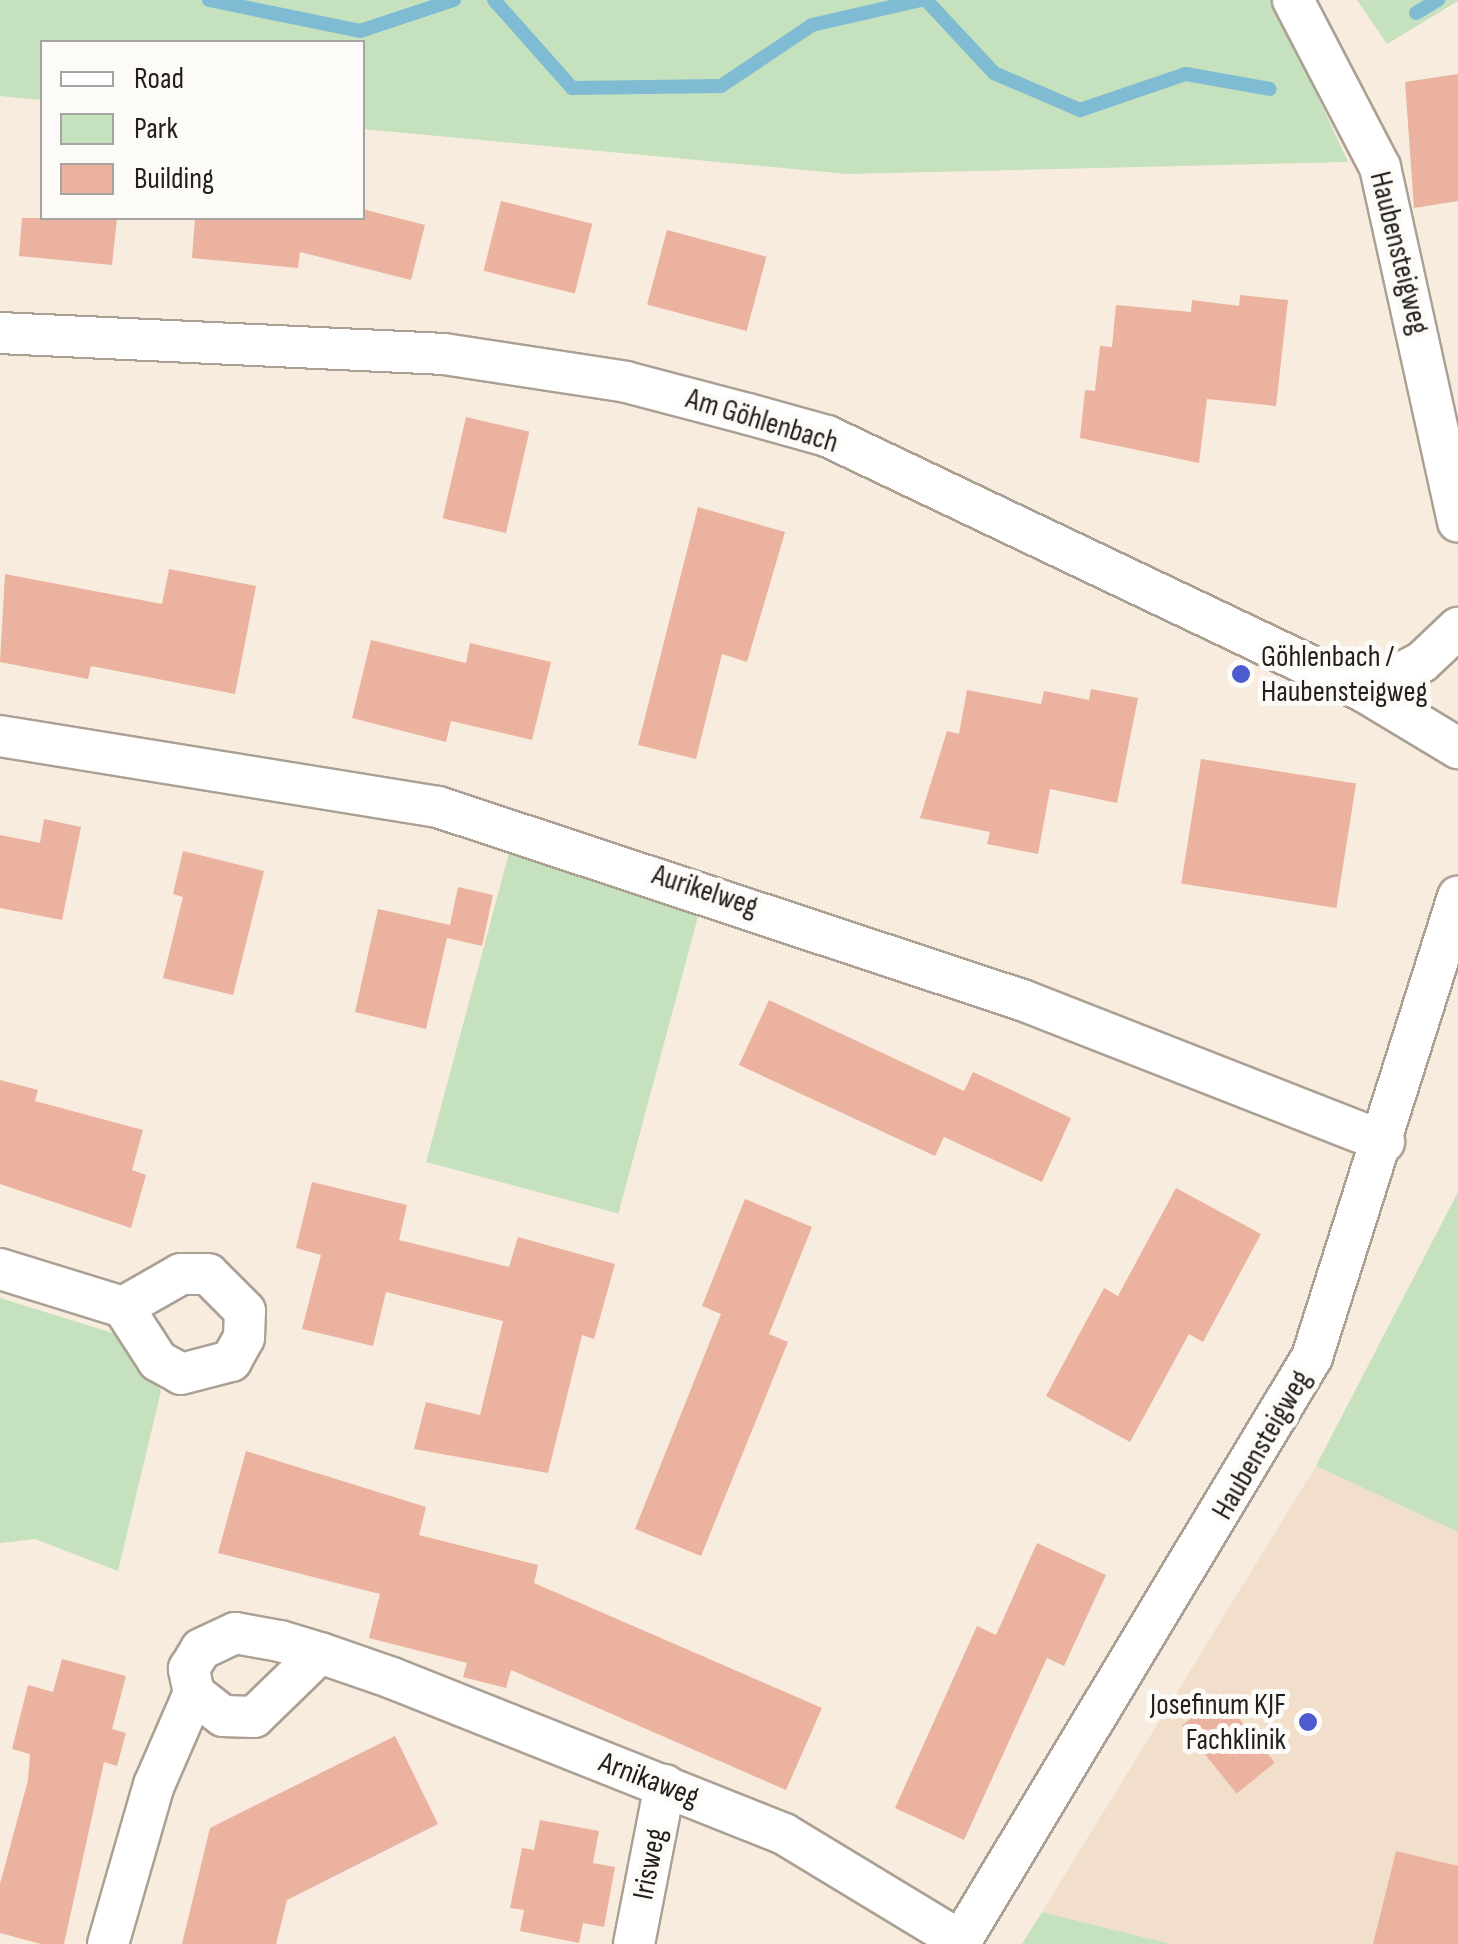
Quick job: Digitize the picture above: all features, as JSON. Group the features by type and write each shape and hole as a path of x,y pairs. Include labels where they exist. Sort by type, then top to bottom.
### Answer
{"street":[{"name":"Haubensteigweg","path":"1293,0 1380,166 1458,522"},
{"name":"Am Göhlenbach","path":"0,333 444,354 731,409 827,436 1365,692 1458,748"},
{"path":"1365,692 1422,662 1458,628"},
{"name":"Aurikelweg","path":"0,736 438,807 1022,1000 1384,1142"},
{"name":"Haubensteigweg","path":"960,1942 1312,1357 1352,1208 1384,1142 1458,897"},
{"path":"0,1269 122,1307"},
{"name":"Arnikaweg","path":"108,1944 154,1785 194,1693 188,1669 201,1649 235,1632 320,1653 784,1834 960,1942"},
{"path":"194,1693 223,1716 254,1717 320,1653"},
{"name":"Irisweg","path":"634,1944 664,1785"}],"shaded area":[{"name":"Josefinum KJF Fachklinik","path":"1316,1466 1458,1532 1458,1944 1171,1944 1042,1912"}],"green space":[{"path":"0,0 1273,0 1348,162 847,174 365,129 365,40 40,40 40,100 0,96"},
{"path":"1357,0 1458,0 1458,1 1387,44"},
{"path":"509,853 701,905 618,1214 426,1162"},
{"path":"1458,1192 1458,1532 1316,1466"},
{"path":"0,1298 116,1334 161,1391 118,1571 35,1539 0,1543"},
{"path":"1042,1912 1171,1944 1022,1944"}],"building":[{"path":"1458,74 1458,201 1414,208 1405,82"},
{"path":"501,201 592,224 575,294 484,271"},
{"path":"365,210 425,225 411,280 300,252 298,268 192,258 195,220 365,220"},
{"path":"22,218 117,220 112,265 19,256"},
{"path":"667,230 766,257 747,331 647,304"},
{"path":"1240,295 1288,300 1276,406 1207,399 1199,463 1080,438 1085,390 1095,391 1100,346 1112,347 1116,305 1191,312 1192,300 1239,306"},
{"path":"466,417 529,432 506,533 443,518"},
{"path":"698,507 785,532 747,662 722,654 696,759 638,745"},
{"path":"169,569 256,586 235,694 91,666 88,679 0,662 5,574 162,604"},
{"path":"371,640 466,663 470,643 551,662 532,740 451,721 446,742 352,718"},
{"path":"1091,689 1138,698 1117,803 1050,789 1038,854 987,844 990,832 920,818 947,731 959,734 967,690 1041,704 1044,691 1089,700"},
{"path":"1201,759 1356,784 1336,908 1181,883"},
{"path":"44,819 81,827 62,920 0,908 0,835 40,843"},
{"path":"183,851 264,871 233,995 163,978 183,897 173,894"},
{"path":"458,887 493,895 482,946 447,938 426,1029 355,1012 378,909 450,925"},
{"path":"769,1000 964,1091 973,1072 1071,1118 1042,1182 944,1137 935,1156 739,1065"},
{"path":"0,1080 38,1090 35,1101 143,1130 132,1170 146,1175 131,1228 0,1184"},
{"path":"312,1182 407,1205 399,1240 509,1267 518,1237 615,1264 594,1339 582,1335 548,1473 414,1449 426,1402 480,1415 503,1321 386,1292 373,1346 302,1329 321,1255 296,1248"},
{"path":"1176,1188 1261,1234 1203,1342 1189,1334 1130,1442 1046,1396 1104,1288 1118,1296"},
{"path":"745,1199 812,1227 769,1334 788,1342 701,1556 635,1529 721,1314 702,1306"},
{"path":"246,1451 426,1507 419,1535 538,1565 534,1583 822,1708 786,1790 511,1670 506,1688 463,1677 467,1663 369,1638 380,1594 218,1553"},
{"path":"1037,1543 1106,1575 1064,1666 1047,1658 964,1840 895,1808 977,1626 996,1635"},
{"path":"62,1659 126,1676 112,1729 126,1733 117,1766 104,1762 64,1944 41,1944 0,1933 0,1884 28,1780 30,1754 12,1749 28,1685 53,1692"},
{"path":"1220,1695 1275,1763 1237,1793 1182,1726"},
{"path":"395,1736 438,1824 287,1900 276,1944 182,1944 210,1828"},
{"path":"540,1820 599,1831 593,1863 615,1867 604,1927 583,1923 579,1943 520,1931 524,1910 510,1908 522,1848 534,1850"},
{"path":"1396,1851 1458,1866 1458,1944 1373,1944"}],"waterway":[{"path":"209,0 360,31 454,0"},
{"path":"494,0 572,88 721,86 812,25 921,0"},
{"path":"926,0 994,73 1080,110 1186,74 1270,89"},
{"path":"1416,13 1438,0"}],"place":[{"name":"Göhlenbach / Haubensteigweg","path":"1241,674"},
{"name":"Josefinum KJF Fachklinik","path":"1308,1722"}]}
